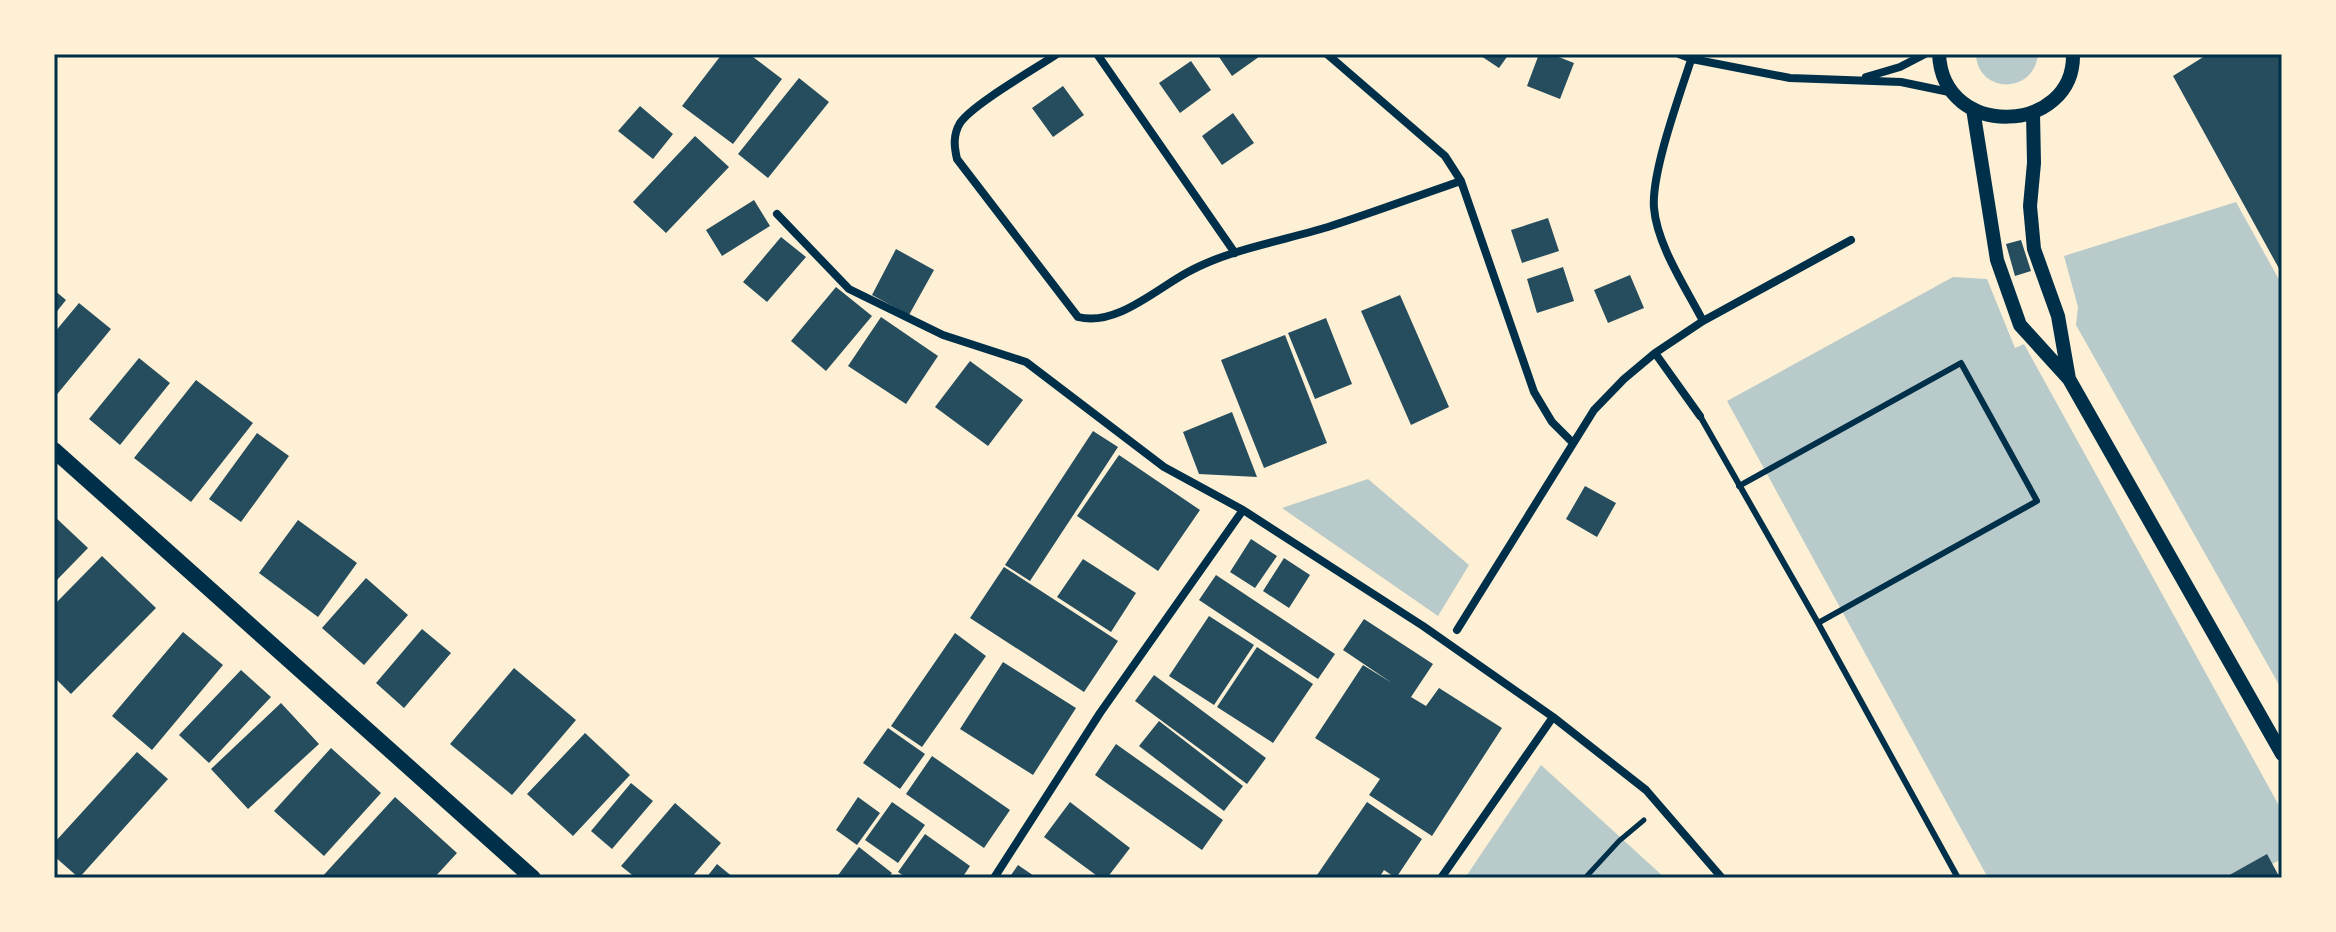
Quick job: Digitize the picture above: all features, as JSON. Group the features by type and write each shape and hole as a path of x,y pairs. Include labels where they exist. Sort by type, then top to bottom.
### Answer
{"main road":[{"path":"54,450 533,878"}],"street":[{"path":"1057,54 973,111 960,124 953,142 957,159 1078,317 1091,321 1108,317 1190,270 1461,181"},
{"path":"1097,54 1235,253"},
{"path":"1327,54 1445,156 1461,181 1534,392 1552,422 1573,443"},
{"path":"1679,54 1790,78 1901,82 1954,93"},
{"path":"1858,79 1900,67 1925,54"},
{"path":"1939,54 1945,79 1954,93 1973,109 1992,117 2013,118 2033,113 2052,101 2066,82 2073,54"},
{"path":"1692,57 1655,179 1654,208 1660,237 1703,321"},
{"path":"1973,109 1997,260 2020,325 2069,379 2282,754"},
{"path":"2033,113 2034,163 2030,206 2034,249 2058,316 2069,379"},
{"path":"777,214 849,289 943,335 1026,362 1164,467 1243,510 1423,626 1553,717 1646,790 1722,878"},
{"path":"1457,630 1594,410 1624,379 1655,353 1703,321 1851,240"},
{"path":"1655,353 1700,416"},
{"path":"994,878 1100,713 1243,510"},
{"path":"1441,878 1553,717"}],"lane":[{"path":"1739,486 1961,363 2037,501 1818,623"},
{"path":"1700,416 1958,878"}],"path":[{"path":"1585,878 1619,841 1661,807"}],"shaded area":[{"path":"1976,54 2038,54 2034,68 2027,77 2017,83 2006,84 1986,76 1979,67"},
{"path":"2236,202 2282,285 2282,690 2076,325 2078,307 2064,256"},
{"path":"1953,277 1987,279 2015,348 2024,344 2282,811 2282,859 2272,864 2266,855 2224,878 1988,878 1727,401"},
{"path":"1368,479 1469,565 1438,616 1282,508"},
{"path":"1541,765 1665,878 1465,878"}],"building":[{"path":"722,54 749,54 782,79 733,144 682,106"},
{"path":"1217,54 1263,54 1232,76"},
{"path":"1478,54 1509,54 1499,68"},
{"path":"1539,54 1551,54 1574,63 1560,99 1527,86"},
{"path":"2208,54 2282,54 2282,274 2173,76"},
{"path":"1191,61 1211,90 1180,113 1159,83"},
{"path":"799,78 829,102 768,178 738,154"},
{"path":"1063,86 1084,115 1053,137 1032,108"},
{"path":"640,106 673,134 653,159 618,131"},
{"path":"1233,113 1254,143 1222,165 1202,136"},
{"path":"695,136 729,167 666,233 633,202"},
{"path":"754,200 770,226 722,256 706,230"},
{"path":"1548,218 1559,251 1522,263 1511,230"},
{"path":"781,237 806,257 767,302 743,282"},
{"path":"2021,240 2031,271 2015,276 2006,244"},
{"path":"896,249 934,270 909,315 872,295"},
{"path":"1563,267 1574,301 1537,313 1527,279"},
{"path":"1630,275 1644,308 1608,323 1594,290"},
{"path":"836,287 872,316 826,371 791,341"},
{"path":"54,290 66,300 54,315"},
{"path":"1400,295 1449,407 1411,425 1361,311"},
{"path":"79,303 111,329 54,398 54,333"},
{"path":"881,317 938,356 906,404 848,366"},
{"path":"1326,318 1352,384 1315,399 1288,333"},
{"path":"1285,335 1327,443 1264,468 1221,360"},
{"path":"139,358 170,383 120,445 89,419"},
{"path":"970,361 1023,400 988,446 935,407"},
{"path":"196,380 253,423 191,502 134,458"},
{"path":"1232,412 1257,477 1199,474 1183,432"},
{"path":"1093,431 1118,447 1030,581 1005,565"},
{"path":"257,433 289,456 241,522 209,499"},
{"path":"1119,455 1200,510 1158,571 1077,516"},
{"path":"1585,486 1616,503 1597,537 1566,519"},
{"path":"54,516 88,548 54,583"},
{"path":"298,520 357,563 318,617 259,573"},
{"path":"1251,539 1277,556 1255,588 1230,572"},
{"path":"102,556 156,608 71,694 54,677 54,605"},
{"path":"1284,558 1310,575 1289,608 1263,591"},
{"path":"1083,559 1136,593 1111,632 1057,597"},
{"path":"1004,567 1118,641 1084,692 970,618"},
{"path":"1216,575 1335,654 1318,679 1199,600"},
{"path":"366,578 408,615 364,665 322,628"},
{"path":"1209,616 1254,645 1214,705 1169,676"},
{"path":"1364,619 1433,664 1411,697 1426,706 1439,688 1502,728 1432,836 1369,795 1380,779 1315,738 1363,665 1392,683 1343,650"},
{"path":"422,629 451,653 404,708 376,683"},
{"path":"183,632 223,665 152,750 112,716"},
{"path":"955,633 986,656 922,747 891,726"},
{"path":"1257,647 1313,684 1273,743 1217,707"},
{"path":"1003,662 1076,708 1033,775 960,729"},
{"path":"514,668 576,720 512,795 450,744"},
{"path":"241,670 271,697 209,763 179,735"},
{"path":"1154,675 1266,758 1247,784 1135,701"},
{"path":"281,703 319,744 248,809 211,769"},
{"path":"1159,721 1243,786 1224,811 1139,746"},
{"path":"888,728 925,754 900,789 863,763"},
{"path":"585,733 630,775 573,836 527,794"},
{"path":"1116,744 1223,820 1202,850 1095,775"},
{"path":"331,748 381,793 324,856 274,811"},
{"path":"137,752 168,779 79,878 54,856 54,843"},
{"path":"932,756 1010,810 984,848 906,794"},
{"path":"631,783 653,801 612,849 591,831"},
{"path":"395,797 457,853 434,878 321,878"},
{"path":"858,797 880,813 857,845 836,830"},
{"path":"892,802 925,825 898,863 865,840"},
{"path":"1070,802 1130,848 1107,878 1100,878 1044,837"},
{"path":"1367,802 1422,839 1396,878 1384,870 1379,878 1315,878"},
{"path":"675,803 721,843 691,878 636,878 621,866"},
{"path":"925,834 970,866 962,878 907,878 898,872"},
{"path":"859,847 892,873 888,878 836,878"},
{"path":"2267,854 2280,878 2224,878"},
{"path":"717,864 734,878 706,878"},
{"path":"1018,865 1037,878 1009,878"}]}
